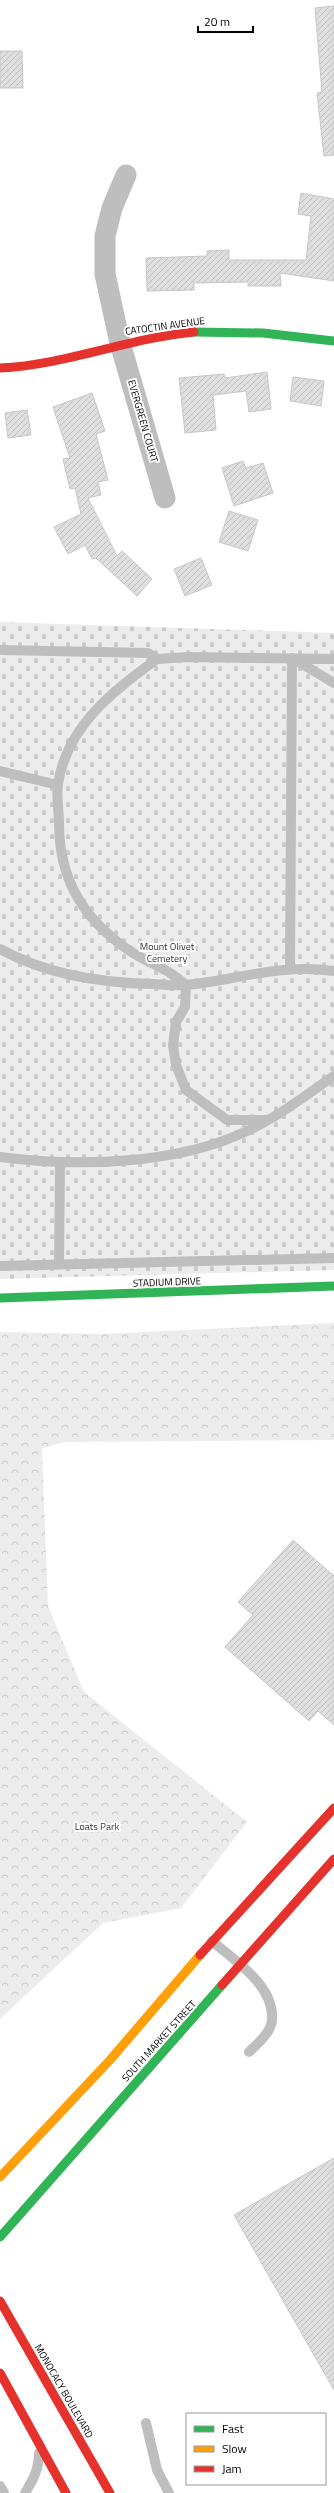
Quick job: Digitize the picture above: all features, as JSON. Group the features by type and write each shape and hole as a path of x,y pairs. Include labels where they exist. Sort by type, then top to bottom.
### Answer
{"main road":[{"name":"CATOCTIN AVENUE","path":"0,368 31,365 120,343 172,334 241,330 334,341"},
{"name":"STADIUM DRIVE","path":"0,1298 334,1286"},
{"path":"0,2177 110,2060 212,1941 334,1808"},
{"name":"SOUTH MARKET STREET","path":"0,2237 334,1859"},
{"path":"318,1878 334,1865"},
{"name":"MONOCACY BOULEVARD","path":"0,2301 110,2493"},
{"path":"0,2374 66,2493"}],"street":[{"name":"EVERGREEN COURT","path":"126,175 112,208 105,236 104,274 120,343 165,498"}],"lane":[{"path":"0,650 148,653 157,659"},
{"path":"268,1120 227,1120 186,1090 176,1065 173,1045 176,1022 185,1007 186,985 173,973 138,956 108,933 85,909 69,879 59,846 58,785 70,747 80,729 111,693 157,659 189,657 334,659"},
{"path":"292,658 334,683"},
{"path":"290,968 292,658"},
{"path":"0,771 58,785"},
{"path":"0,949 23,961 72,976 113,983 186,985 290,968 334,971"},
{"path":"0,1157 60,1162 148,1158 196,1149 246,1132 268,1120 334,1076"},
{"path":"59,1265 60,1162"},
{"path":"0,1266 334,1258"},
{"path":"212,1941 260,1984 270,2002 272,2020 264,2037 250,2052"},
{"path":"146,2423 156,2470 169,2493"},
{"path":"25,2493 34,2478 39,2462 38,2443"}],"green space":[{"name":"Mount Olivet Cemetery","path":"0,622 334,633 334,1270 0,1279"},
{"name":"Loats Park","path":"334,1323 334,1440 63,1442 42,1449 48,1606 84,1692 247,1822 181,1908 103,1923 0,2019 0,1332 101,1334"}],"building":[{"path":"334,6 334,155 324,156 317,93 322,92 315,8"},
{"path":"0,51 22,51 23,88 0,88"},
{"path":"301,193 334,199 334,281 280,273 281,286 248,286 248,282 194,283 194,290 147,291 146,258 207,256 207,251 229,250 229,260 306,260 311,216 298,214"},
{"path":"267,372 271,409 249,412 246,391 213,395 216,430 185,433 179,378 224,374 225,378"},
{"path":"293,377 324,381 321,406 290,401"},
{"path":"92,393 105,431 96,434 108,480 98,482 101,495 88,498 117,556 122,551 152,579 137,596 96,558 92,559 85,545 68,554 54,527 81,514 75,488 70,489 63,459 70,458 53,407"},
{"path":"27,410 31,435 8,438 5,413"},
{"path":"243,461 246,468 263,463 273,493 234,506 222,468"},
{"path":"229,511 258,520 248,551 219,542"},
{"path":"201,558 212,585 185,596 174,569"},
{"path":"293,1540 334,1576 334,1725 318,1711 309,1721 225,1647 253,1615 238,1602"},
{"path":"334,2158 334,2390 234,2215"}],"traffic: fast":[{"path":"194,332 263,333 334,341"},
{"path":"0,1298 334,1286"},
{"path":"0,2237 222,1985"}],"traffic: slow":[{"path":"0,2177 110,2060 200,1955"}],"traffic: jam":[{"path":"0,368 49,362 169,335 194,332"},
{"path":"200,1955 334,1808"},
{"path":"222,1985 334,1859"},
{"path":"0,2301 110,2493"},
{"path":"0,2373 66,2493"}]}
